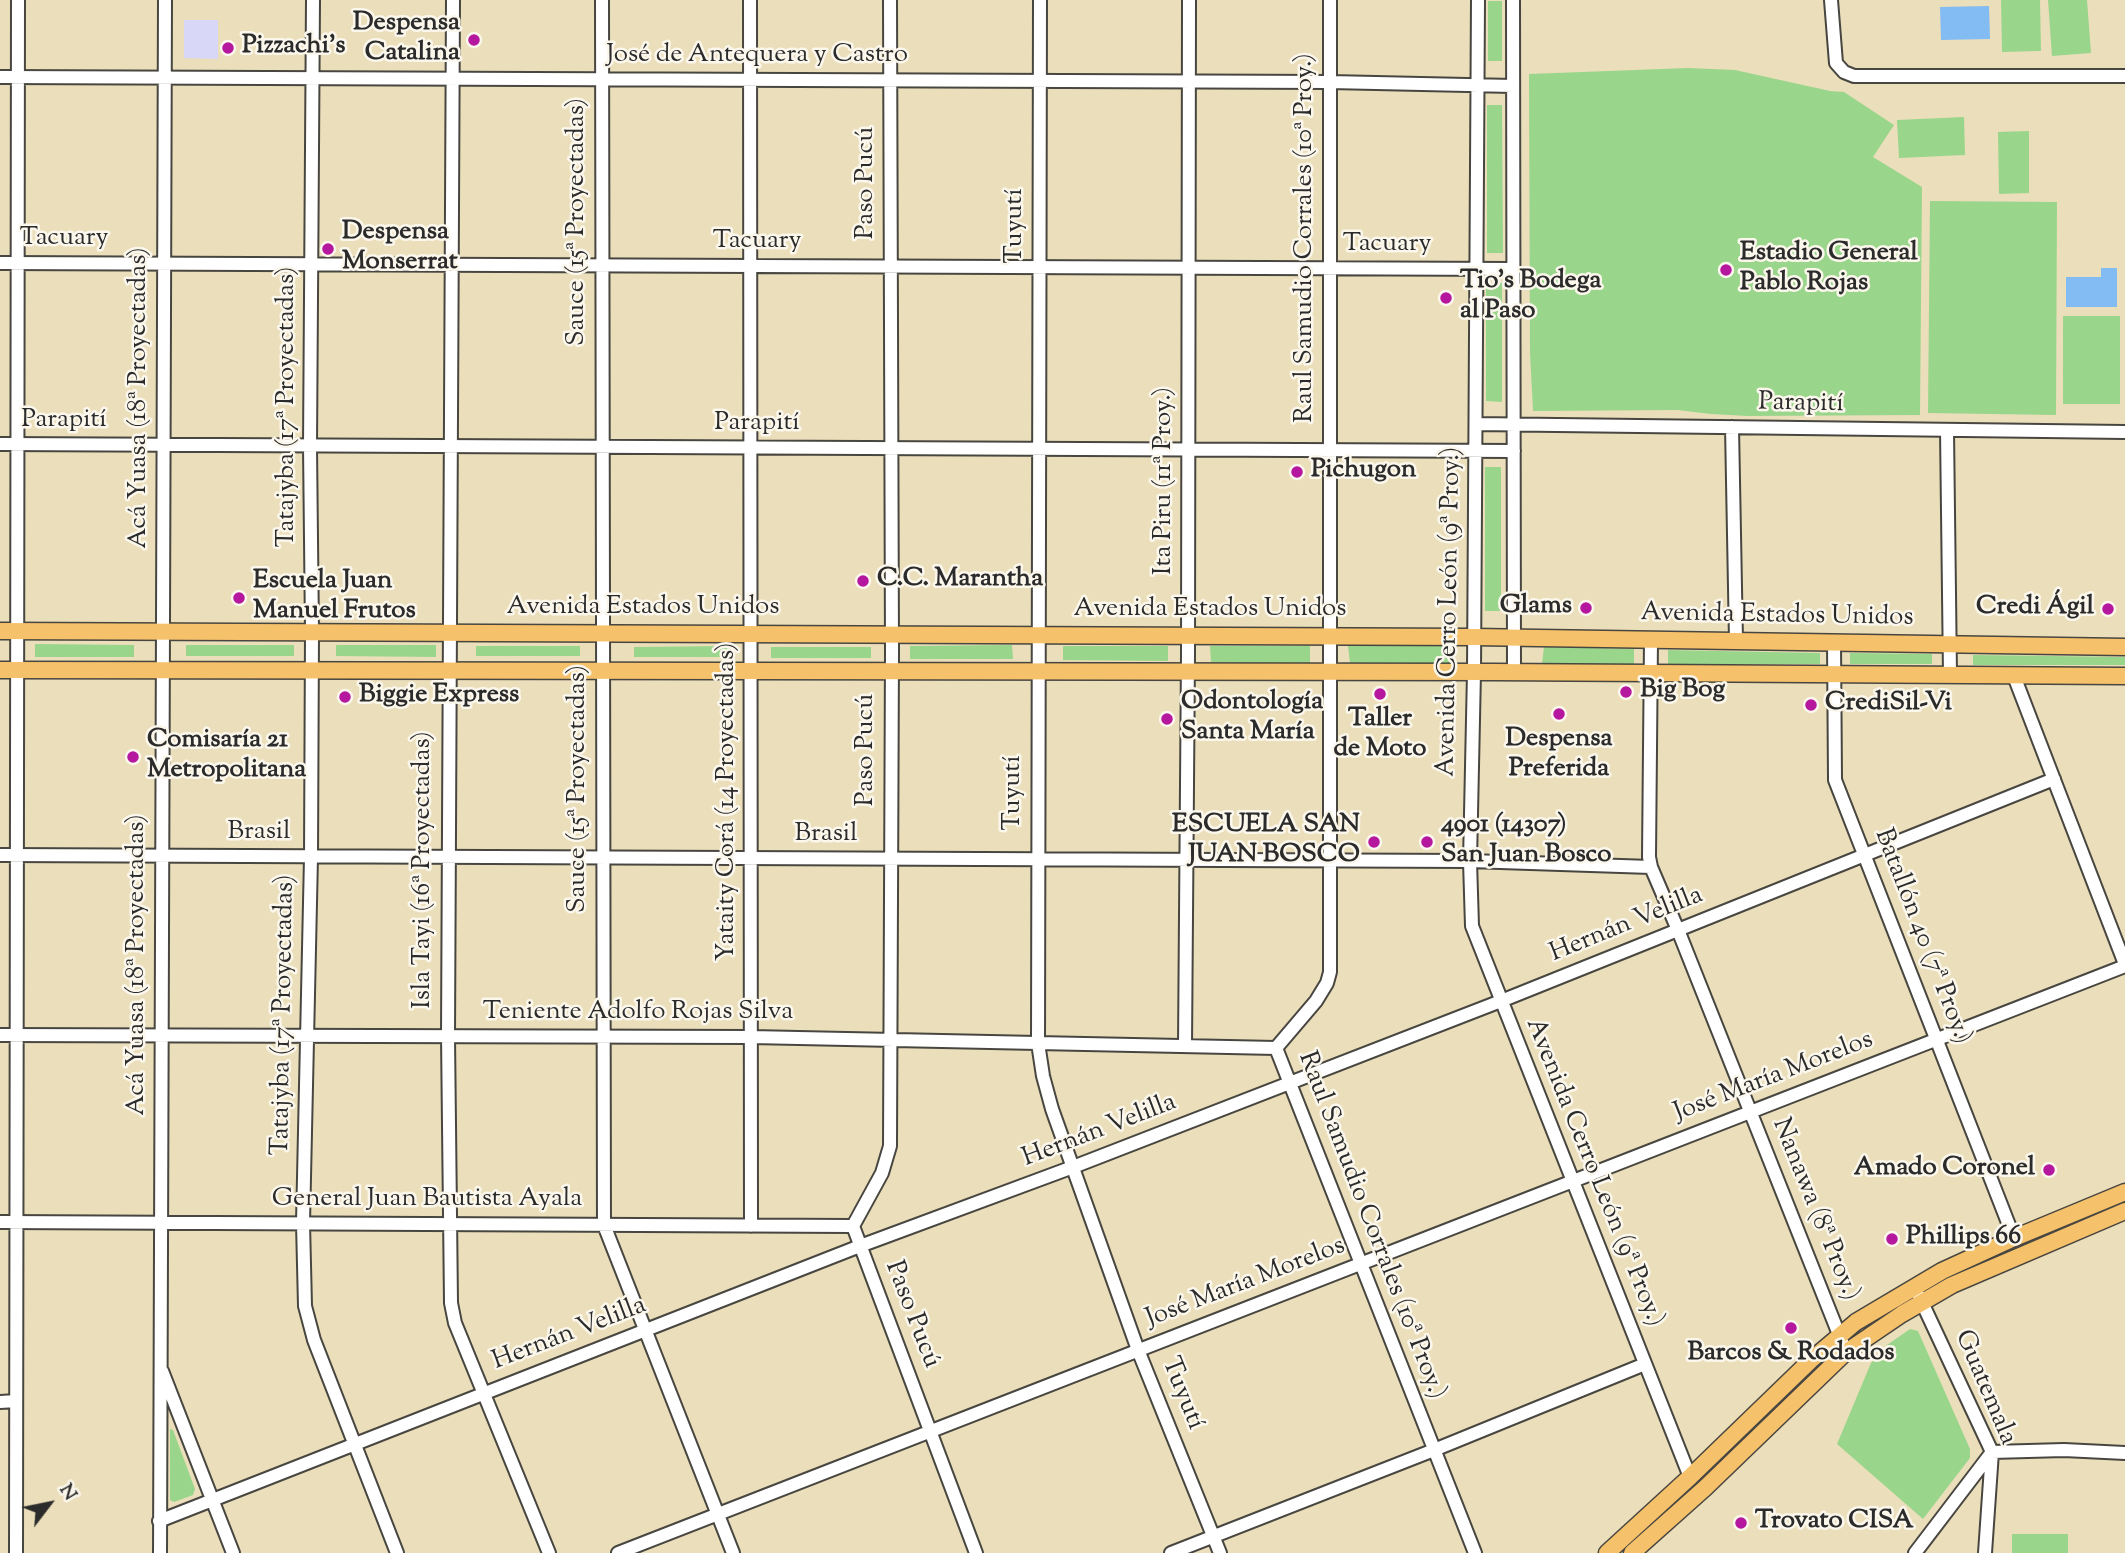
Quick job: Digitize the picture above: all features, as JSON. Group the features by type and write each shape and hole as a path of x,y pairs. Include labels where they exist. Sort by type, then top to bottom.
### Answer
{"main road":[{"name":"Avenida Estados Unidos","path":"0,631 1514,637 2125,647"},
{"path":"8,670 1474,672 2125,676"},
{"path":"1607,1553 1856,1322 1914,1286 2014,1238 2125,1192"},
{"path":"1632,1553 1705,1488 1846,1352 1952,1285 2125,1211"}],"street":[{"path":"16,1553 17,855 8,670 17,631 18,0"},
{"name":"Acá Yuasa (18ª Proyectadas)","path":"160,1553 165,0"},
{"name":"Tatajyba (17ª Proyectadas)","path":"313,0 311,857 303,1223 306,1314 397,1553"},
{"name":"Isla Tayi (16ª Proyectadas)","path":"453,0 448,857 452,1303 455,1324 549,1553"},
{"name":"Sauce (15ª Proyectadas)","path":"601,0 604,1225 733,1553"},
{"name":"Yataity Corá (14 Proyectadas)","path":"750,0 751,1226"},
{"name":"Paso Pucú","path":"890,0 890,1146 882,1173 853,1227 976,1553"},
{"name":"Tuyutí","path":"1040,0 1038,1043 1052,1109 1138,1350 1220,1553"},
{"name":"Ita Piru (11ª Proy.)","path":"1185,1046 1189,0"},
{"name":"Raul Samudio Corrales (10ª Proy.)","path":"1330,0 1330,972 1328,983 1316,1001 1276,1048 1475,1553"},
{"name":"Avenida Cerro León (9ª Proy.)","path":"1478,0 1474,672 1470,861 1472,926 1690,1477"},
{"path":"1513,0 1514,673"},
{"path":"1831,0 1836,63 1844,72 1854,76 2125,76"},
{"name":"José de Antequera y Castro","path":"0,77 1189,81 1513,86"},
{"name":"Tacuary","path":"0,263 1513,269"},
{"name":"Parapití","path":"1476,424 2125,432"},
{"path":"1732,427 1736,641"},
{"path":"1947,430 1950,675"},
{"name":"Parapití","path":"0,444 1514,451"},
{"name":"Nanawa (8ª Proy.)","path":"1651,640 1651,867 1846,1352"},
{"name":"Batallón 40 (7ª Proy.)","path":"1835,642 1835,780 2014,1238"},
{"path":"2014,676 2125,965"},
{"name":"Hernán Velilla","path":"159,1521 645,1330 1501,1001 2054,779"},
{"name":"Brasil","path":"0,855 1470,861 1651,867"},
{"name":"José María Morelos","path":"618,1553 2125,965"},
{"name":"Teniente Adolfo Rojas Silva","path":"0,1035 751,1037 1276,1048"},
{"name":"General Juan Bautista Ayala","path":"0,1222 853,1227"},
{"name":"Guatemala","path":"1914,1286 1992,1452 1986,1553"},
{"path":"1171,1553 1645,1364"},
{"path":"159,1365 233,1553"},
{"path":"0,1402 16,1401"},
{"path":"1915,1553 1992,1452 2064,1450 2125,1453"}],"shaded area":[{"path":"184,20 218,20 218,59 184,58"}],"green space":[{"path":"2001,0 2040,0 2041,51 2002,52"},
{"path":"2048,0 2087,0 2091,53 2052,56"},
{"path":"1488,1 1502,1 1502,61 1488,61"},
{"name":"Estadio General Pablo Rojas","path":"1688,68 1735,70 1844,92 1894,125 1873,157 1922,187 1920,415 1748,416 1678,410 1533,411 1530,353 1529,74"},
{"path":"1487,105 1502,105 1503,253 1487,253"},
{"path":"1964,117 1965,155 1899,158 1897,120"},
{"path":"2029,131 2029,193 1999,194 1998,132"},
{"path":"1930,201 2057,202 2056,415 1928,413"},
{"path":"1486,283 1502,283 1502,402 1486,401"},
{"path":"2063,316 2120,316 2120,404 2063,404"},
{"path":"1485,467 1501,467 1501,611 1485,611"},
{"path":"35,644 134,645 134,657 35,657"},
{"path":"186,645 294,645 294,656 186,656"},
{"path":"336,645 436,645 436,657 336,656"},
{"path":"1012,645 1013,659 910,659 910,646"},
{"path":"1455,645 1454,664 1350,663 1348,646"},
{"path":"476,646 580,646 580,656 476,656"},
{"path":"732,646 732,657 634,657 634,647"},
{"path":"1063,646 1168,646 1168,661 1063,660"},
{"path":"1210,646 1310,646 1310,663 1211,662"},
{"path":"771,647 871,647 871,658 771,658"},
{"path":"1544,647 1634,649 1634,664 1542,664"},
{"path":"1668,650 1820,653 1820,664 1668,664"},
{"path":"1850,653 1932,654 1932,664 1850,664"},
{"path":"1973,655 2125,657 2125,665 1973,665"},
{"path":"1910,1329 1918,1331 1970,1449 1970,1458 1923,1519 1837,1444 1871,1363 1887,1345"},
{"path":"170,1429 173,1430 195,1489 193,1495 174,1502 170,1500"},
{"path":"2012,1534 2068,1534 2068,1553 2012,1553"}],"water":[{"path":"1989,6 1990,39 1941,40 1940,7"},
{"path":"2101,268 2117,268 2117,307 2066,307 2066,277 2101,277"}],"place":[{"name":"Despensa Catalina","path":"474,40"},
{"name":"Pizzachi's","path":"228,48"},
{"name":"Despensa Monserrat","path":"328,249"},
{"name":"Estadio General Pablo Rojas","path":"1726,270"},
{"name":"Tio's Bodega al Paso","path":"1446,298"},
{"name":"Pichugon","path":"1297,472"},
{"name":"C.C. Marantha","path":"863,581"},
{"name":"Escuela Juan Manuel Frutos","path":"239,598"},
{"name":"Glams","path":"1586,608"},
{"name":"Credi Ágil","path":"2108,609"},
{"name":"Big Bog","path":"1626,692"},
{"name":"Taller de Moto","path":"1380,694"},
{"name":"Biggie Express","path":"345,697"},
{"name":"CrediSil-Vi","path":"1811,705"},
{"name":"Despensa Preferida","path":"1559,714"},
{"name":"Odontología Santa María","path":"1167,719"},
{"name":"Comisaría 21 Metropolitana","path":"133,757"},
{"name":"ESCUELA SAN JUAN BOSCO","path":"1374,842"},
{"name":"4901 (14307) San Juan Bosco","path":"1427,842"},
{"name":"Amado Coronel","path":"2049,1170"},
{"name":"Phillips 66","path":"1892,1239"},
{"name":"Barcos & Rodados","path":"1791,1328"},
{"name":"Trovato CISA","path":"1741,1523"}]}
